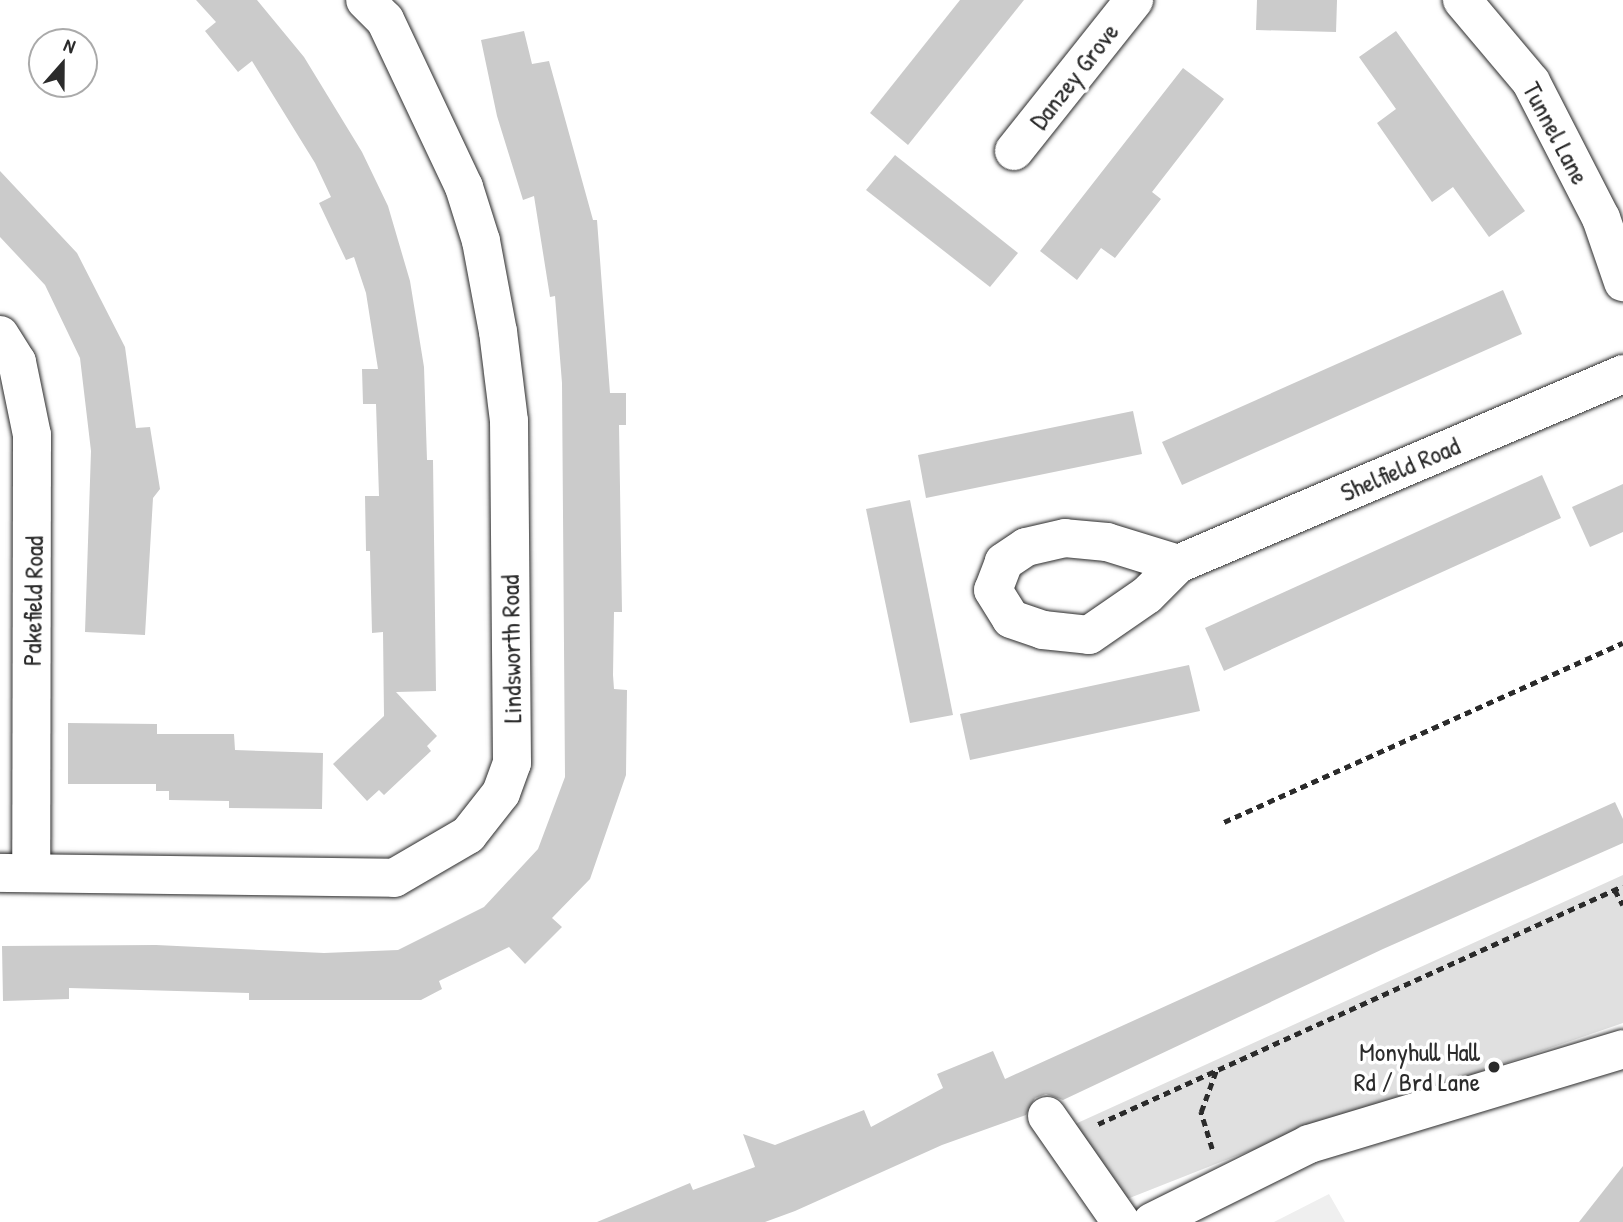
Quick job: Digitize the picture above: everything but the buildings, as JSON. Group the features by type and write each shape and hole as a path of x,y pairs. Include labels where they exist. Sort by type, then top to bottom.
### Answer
{"street":[{"name":"Danzey Grove","path":"1014,151 1134,0"},
{"name":"Tunnel Lane","path":"1462,0 1531,82 1601,218 1623,282"},
{"name":"Lindsworth Road","path":"15,873 394,878 468,835 500,793 512,763 509,421 498,332 481,241 464,187 385,7"},
{"name":"Pakefield Road","path":"0,335 17,362 32,435 34,811 15,873"},
{"name":"Shelfield Road","path":"1178,564 1623,374"},
{"path":"1152,1222 1223,1183 1309,1144 1623,1049"},
{"path":"1055,1128 1121,1222"}],"path":[{"path":"1224,822 1623,643"},
{"path":"1055,1128 1216,1070 1623,886"},
{"path":"1615,890 1623,905"},
{"path":"1216,1070 1201,1112 1223,1183"}],"shaded area":[{"path":"1623,875 1623,1023 1236,1156 1122,1201 1073,1125"},
{"path":"1329,1194 1345,1222 1274,1222"}],"place":[{"name":"Monyhull Hall Rd / Brd Lane","path":"1494,1067"}]}
